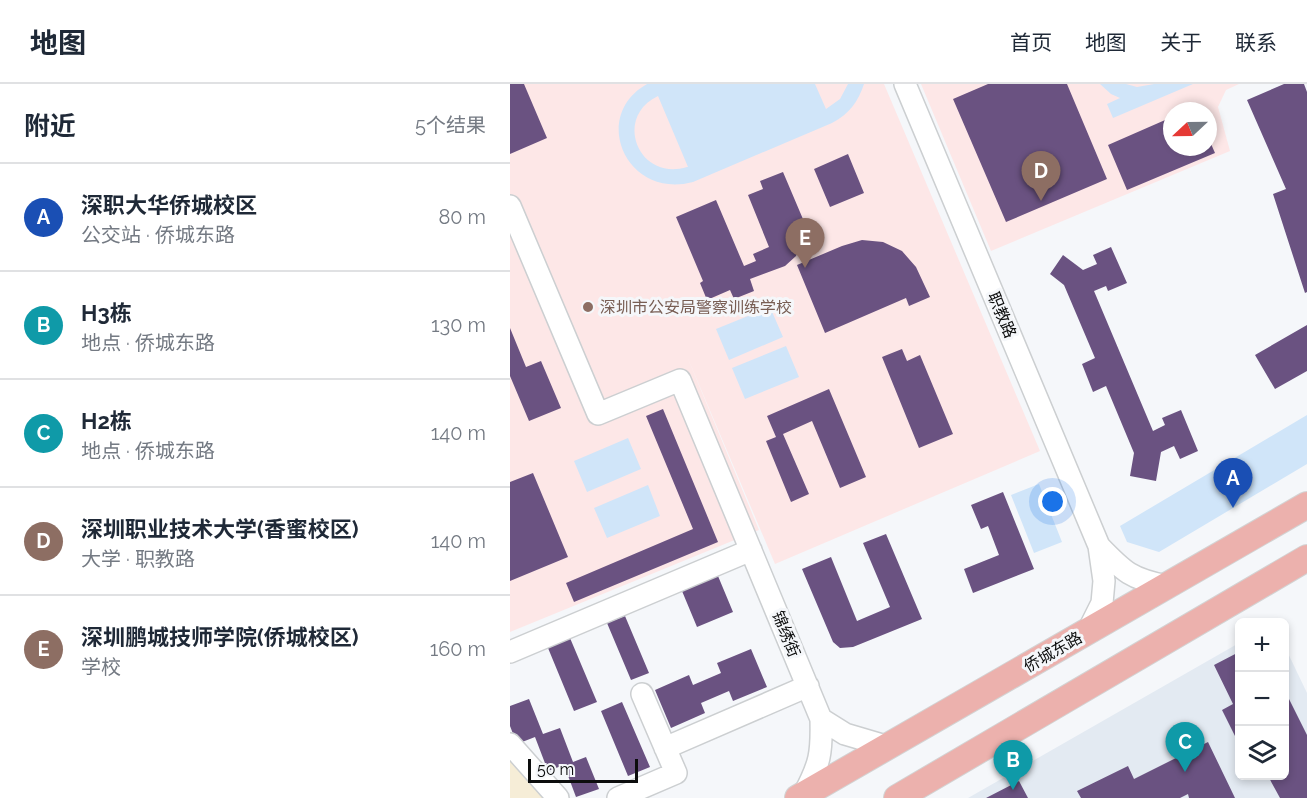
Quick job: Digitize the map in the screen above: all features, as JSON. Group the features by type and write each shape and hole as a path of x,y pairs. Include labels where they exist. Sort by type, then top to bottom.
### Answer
{"main road":[{"name":"侨城东路","path":"801,796 1307,505"},
{"path":"897,798 1307,558"}],"street":[{"name":"职教路","path":"905,84 1099,546 1104,581 1102,603 1088,632"},
{"name":"锦绣街","path":"510,206 598,414 680,380 821,719 821,749 817,769 801,796"},
{"name":"职教路","path":"1099,546 1122,569 1142,581 1167,586"},
{"path":"510,652 751,550"},
{"path":"666,748 808,686"},
{"path":"618,798 676,773 642,694"},
{"path":"821,719 845,734 889,747"},
{"path":"510,744 558,798"}],"shaded area":[{"path":"510,84 884,84 1040,451 775,564 686,354 759,530 510,632"},
{"path":"647,84 815,84 826,109 840,99 848,84 864,84 852,107 832,123 693,182 669,184 650,179 634,167 624,152 619,134 621,115 630,98","holes":["658,96 688,167 670,169 655,165 644,157 637,145 634,132 637,118 644,106"]},
{"path":"921,84 1239,84 1226,90 1218,107 1230,151 991,251"},
{"path":"1100,84 1126,84 1137,87 1154,84 1193,84 1113,118 1107,104 1120,98 1111,94"},
{"path":"770,307 783,337 729,360 716,329"},
{"path":"786,346 799,377 745,399 732,368"},
{"path":"1307,415 1307,464 1159,552 1127,542 1120,526"},
{"path":"628,438 641,469 587,492 574,461"},
{"path":"1039,484 1062,542 1034,553 1011,495"},
{"path":"648,485 660,516 607,538 594,508"},
{"path":"1235,645 1235,780 1289,780 1289,655 1307,693 1307,798 968,798"},
{"path":"510,756 553,798 510,798"}],"building":[{"path":"510,84 524,84 547,138 510,154"},
{"path":"988,84 1067,84 1107,179 1006,222 953,99"},
{"path":"1284,84 1304,84 1307,92 1307,292 1305,293 1273,194 1286,189 1247,100"},
{"path":"1163,121 1163,156 1208,156 1127,190 1108,145"},
{"path":"848,154 864,193 830,207 814,169"},
{"path":"783,172 811,238 801,242 796,256 785,266 750,279 754,291 734,299 730,290 707,300 700,283 703,281 676,217 716,200 744,266 756,261 753,254 769,247 748,195 763,189 760,181"},
{"path":"862,240 883,242 902,251 916,267 930,297 909,306 906,298 825,333 797,265"},
{"path":"1111,247 1127,283 1108,291 1106,286 1094,291 1153,431 1165,425 1162,418 1181,410 1198,451 1180,459 1174,446 1161,452 1156,481 1130,476 1134,453 1106,386 1093,392 1082,364 1095,358 1064,285 1050,274 1063,255 1083,270 1097,264 1093,255"},
{"path":"1307,325 1307,371 1275,389 1255,355"},
{"path":"510,328 526,367 541,361 561,408 529,421 510,376"},
{"path":"902,349 907,361 920,355 953,434 919,448 882,357"},
{"path":"829,389 866,477 840,488 812,421 783,434 809,494 791,502 766,441 776,437 767,416"},
{"path":"663,409 718,542 574,602 566,583 693,529 646,416"},
{"path":"533,473 568,557 510,581 510,482"},
{"path":"1003,492 1034,569 973,593 964,569 999,555 988,526 981,529 971,505"},
{"path":"886,534 922,619 853,647 840,648 833,642 802,569 831,557 857,621 890,607 863,543"},
{"path":"718,576 733,612 697,627 682,591"},
{"path":"625,616 649,673 631,680 607,623"},
{"path":"570,638 597,702 574,711 548,648"},
{"path":"751,649 767,687 733,701 729,691 701,703 705,713 671,728 655,690 689,675 693,685 721,673 717,663"},
{"path":"1235,654 1235,736 1222,710 1233,704 1214,665"},
{"path":"529,699 543,734 560,728 573,762 586,757 599,789 576,797 564,765 548,771 535,737 517,744 510,726 510,706"},
{"path":"1289,699 1307,735 1307,798 1280,798 1270,780 1289,780"},
{"path":"622,702 650,767 628,776 601,711"},
{"path":"1208,742 1235,798 1189,798 1188,794 1180,798 1081,798 1077,791 1128,766 1134,779"},
{"path":"1019,781 1028,798 986,798"}],"place":[{"name":"深圳职业技术大学(香蜜校区)","path":"1041,201"},
{"name":"深圳鹏城技师学院(侨城校区)","path":"805,268"},
{"name":"深圳市公安局警察训练学校","path":"588,307"},
{"name":"深职大华侨城校区","path":"1233,508"},
{"name":"H2栋","path":"1185,772"},
{"name":"H3栋","path":"1013,790"}]}
